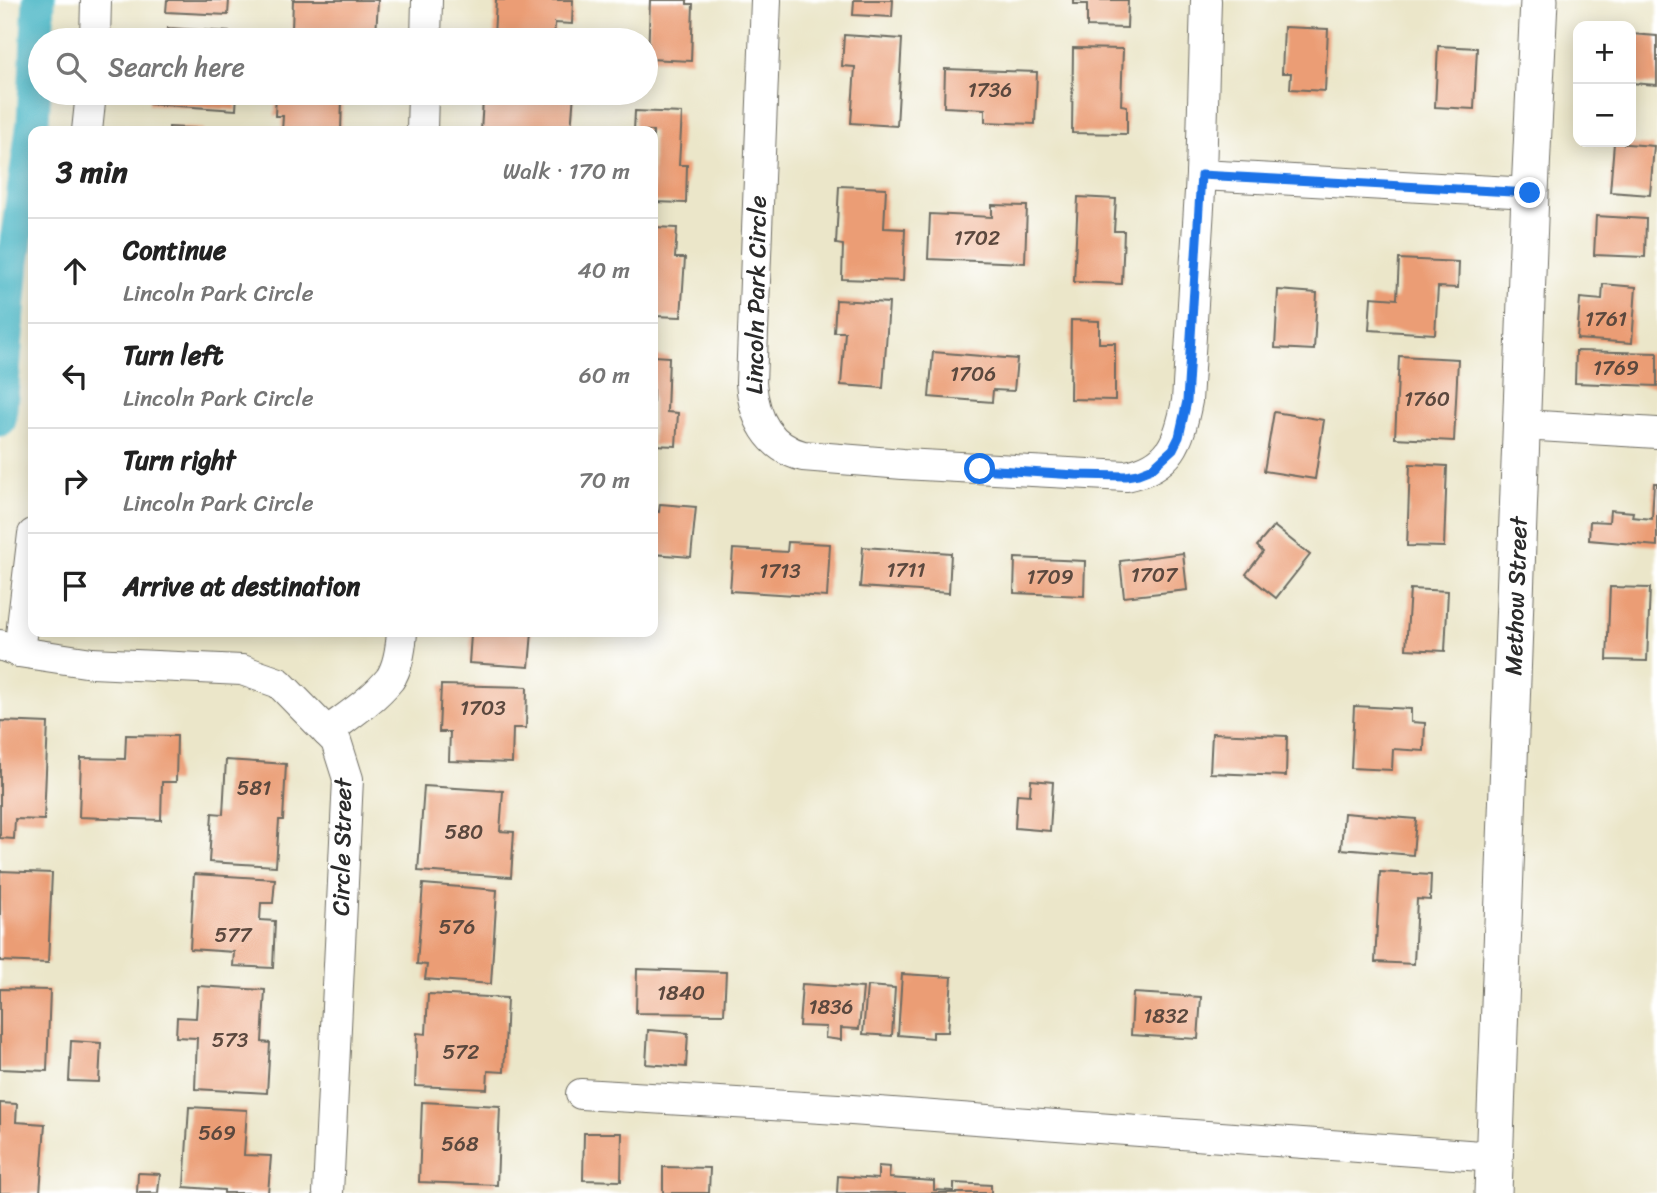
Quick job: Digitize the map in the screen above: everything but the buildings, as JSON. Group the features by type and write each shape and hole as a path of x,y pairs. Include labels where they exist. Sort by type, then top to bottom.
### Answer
{"street":[{"path":"95,28 96,0"},
{"path":"426,28 427,0"},
{"name":"Lincoln Park Circle","path":"766,0 751,383 753,405 761,423 779,445 790,453 803,456 1126,476 1151,469 1173,449 1179,437 1187,401 1201,175 1206,0"},
{"name":"Methow Street","path":"1493,1193 1539,0"},
{"path":"88,126 90,105"},
{"path":"422,126 423,105"},
{"path":"1201,175 1530,193"},
{"path":"1522,425 1657,433"},
{"path":"9,649 28,558"},
{"path":"327,732 391,677 402,637"},
{"name":"Circle Street","path":"9,649 92,663 242,670 279,683 336,741 348,779 328,1193"},
{"path":"581,1094 838,1109 1495,1157"}],"waterway":[{"path":"38,28 39,0"},
{"path":"32,126 34,105"},
{"path":"0,420 13,263 28,157"}],"route":[{"path":"980,469 1126,476 1151,469 1173,449 1179,437 1187,401 1201,175 1530,193"}]}
